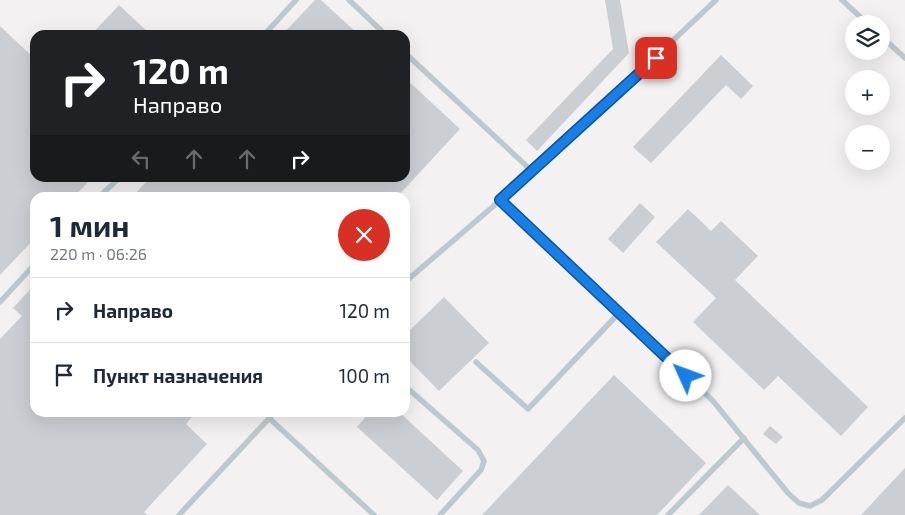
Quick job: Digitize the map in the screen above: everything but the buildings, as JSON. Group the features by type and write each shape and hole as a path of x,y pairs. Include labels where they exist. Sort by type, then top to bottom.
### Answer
{"lane":[{"path":"269,30 296,0"},
{"path":"349,0 381,30"},
{"path":"410,278 533,172 716,0"},
{"path":"842,0 858,15"},
{"path":"890,44 905,58"},
{"path":"410,58 533,172"},
{"path":"104,192 115,182"},
{"path":"500,200 713,401 788,493 799,503 810,506 822,500 905,418"},
{"path":"0,302 30,269"},
{"path":"476,362 528,409 619,313"},
{"path":"410,390 478,450 484,461 481,470 440,515"},
{"path":"179,515 270,418 374,515"},
{"path":"668,515 744,438"}],"route":[{"path":"656,58 533,172 500,200 686,376"}]}
